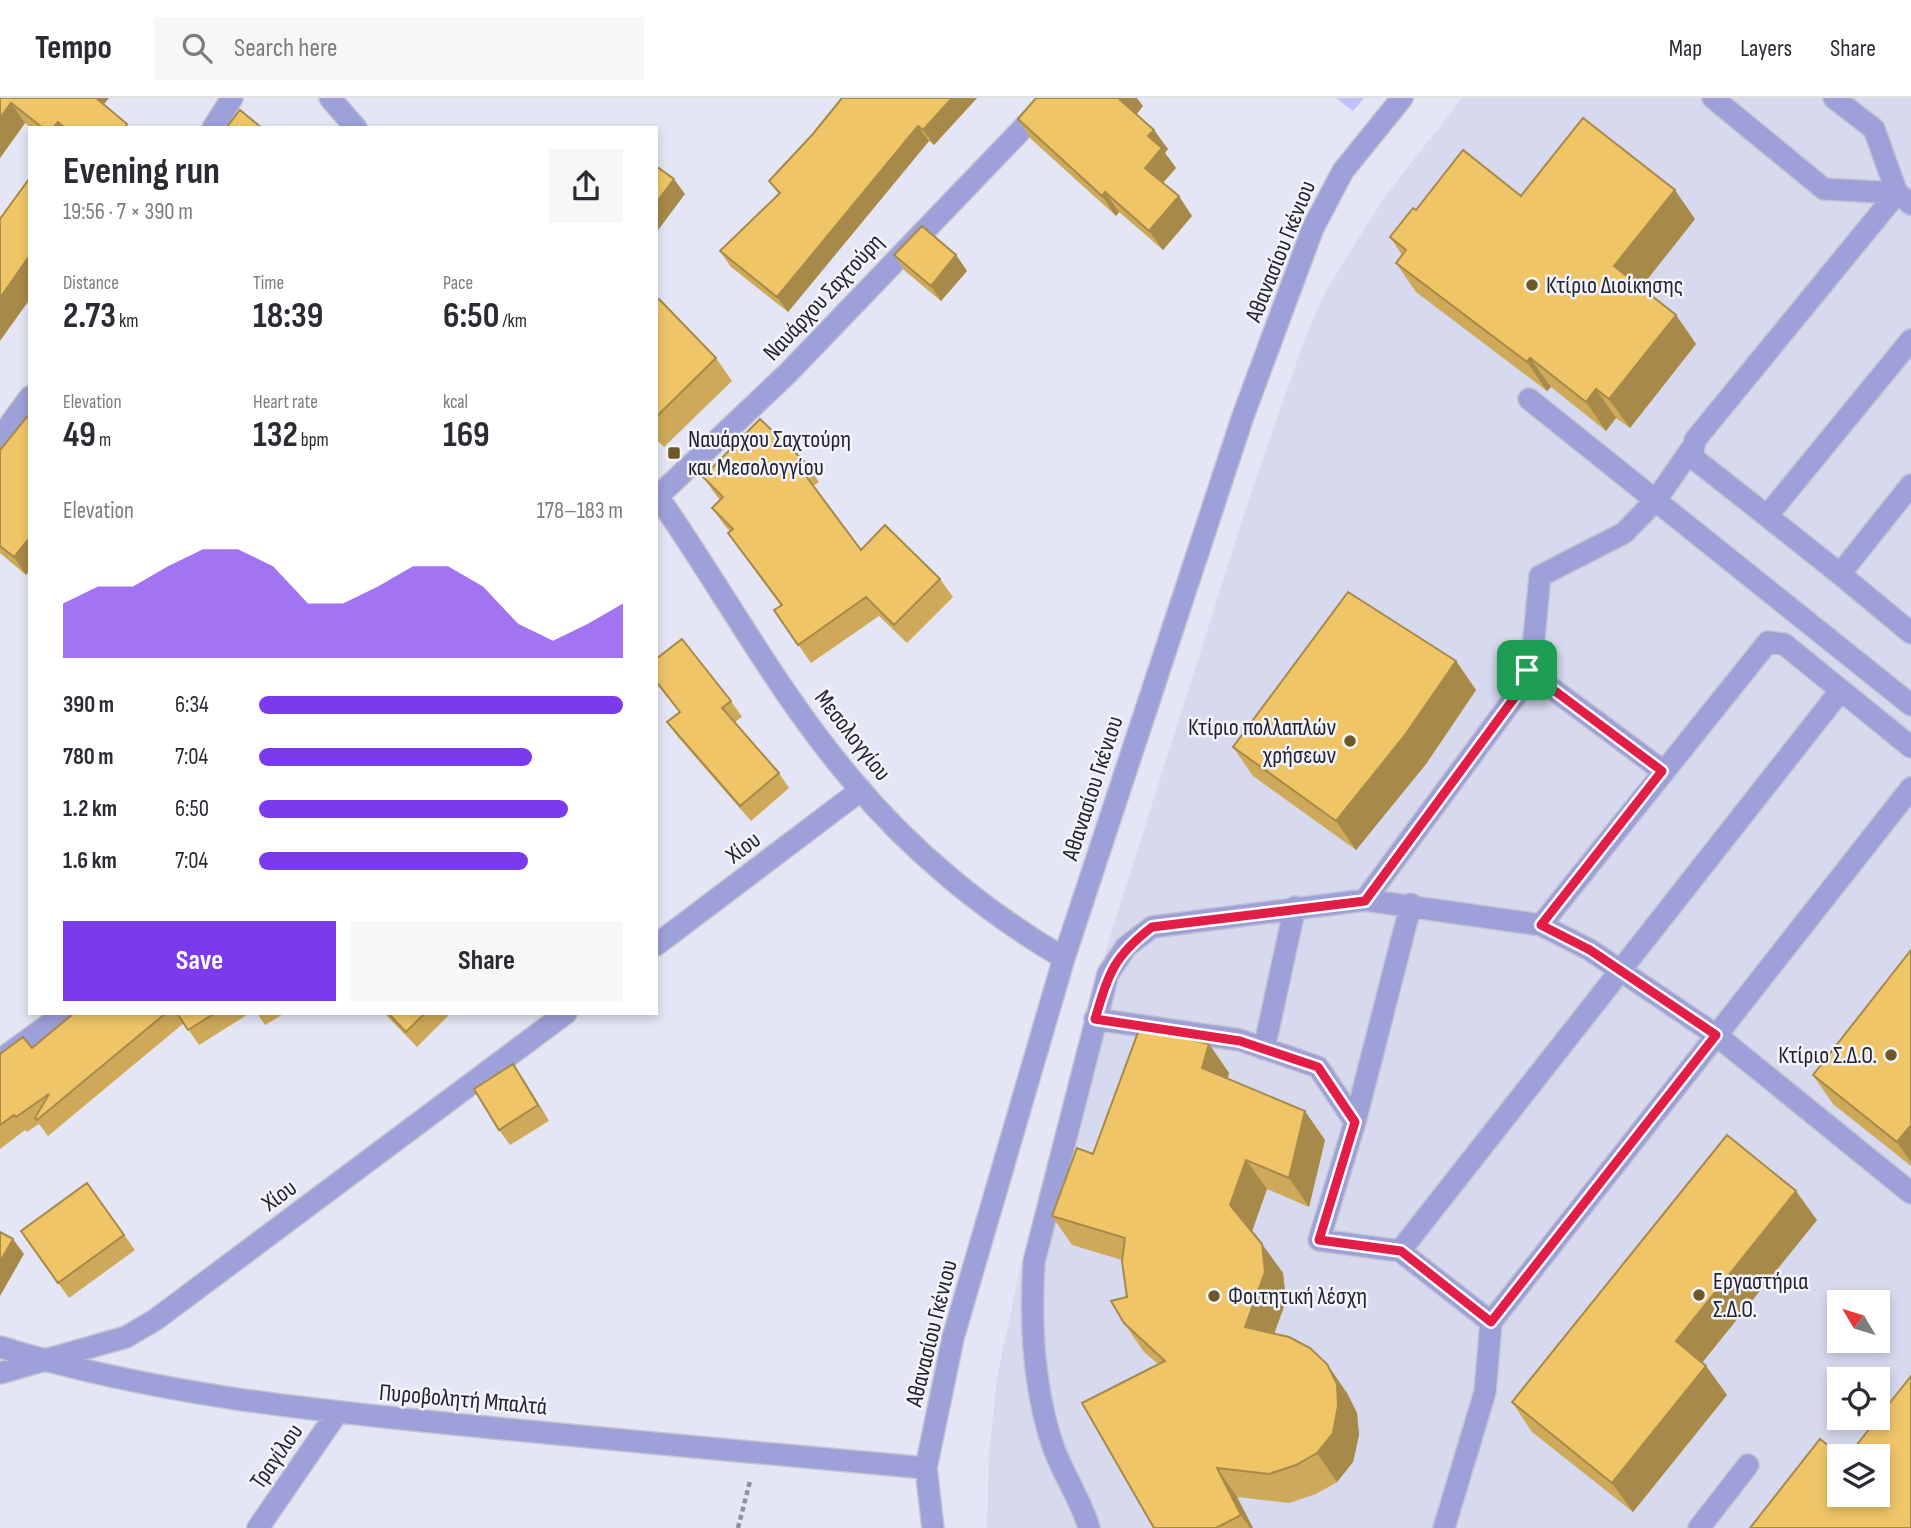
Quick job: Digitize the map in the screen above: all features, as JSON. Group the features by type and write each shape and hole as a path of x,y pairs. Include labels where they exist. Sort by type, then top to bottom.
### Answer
{"street":[{"path":"214,126 232,98"},
{"path":"330,98 354,126"},
{"name":"Ναυάρχου Σαχτούρη","path":"658,495 788,373 1052,98"},
{"name":"Αθανασίου Γκένιου","path":"933,1528 926,1468 953,1338 1064,958 1243,416 1313,228 1343,171 1402,98"},
{"path":"1713,98 1824,189 1904,198"},
{"path":"1835,98 1874,130 1904,198"},
{"path":"1365,901 1523,686 1533,648 1540,576 1624,533 1656,500 1692,448 1904,198"},
{"path":"1767,516 1911,340"},
{"path":"1529,399 1907,695 1878,720"},
{"path":"0,438 28,400"},
{"path":"1692,448 1692,457 1698,464 1767,516 1911,633"},
{"path":"1840,574 1911,485"},
{"name":"Μεσολογγίου","path":"658,498 804,718 861,790 967,891 1034,941 1064,958"},
{"path":"1541,925 1768,642 1776,640 1784,644 1911,747"},
{"path":"1527,670 1662,771"},
{"path":"1401,1251 1841,690"},
{"path":"1444,1528 1485,1392 1491,1322 1911,788"},
{"name":"Χίου","path":"658,943 861,790"},
{"path":"1089,1528 1055,1450 1040,1400 1031,1308 1034,1262 1108,974 1126,947 1152,927 1365,901 1411,904 1541,925 1590,950 1716,1035 1911,1193"},
{"path":"1411,904 1355,1122 1319,1240 1401,1251 1491,1322"},
{"path":"1264,1049 1295,908"},
{"path":"0,1060 62,1015"},
{"name":"Χίου","path":"0,1373 126,1337 155,1320 563,1015"},
{"path":"1095,1019 1240,1041 1318,1067 1355,1122"},
{"name":"Πυροβολητή Μπαλτά","path":"0,1347 44,1361 171,1391 337,1413 926,1468"},
{"name":"Τραγίλου","path":"258,1528 337,1413"},
{"path":"1699,1528 1748,1465"}],"path":[{"path":"738,1528 757,1453"}],"shaded area":[{"path":"1336,98 1364,98 1353,111"},
{"path":"1462,98 1911,98 1911,1528 987,1528 989,1453 997,1378 1019,1273 1108,943 1248,502 1305,338 1325,292 1383,199"}],"building":[{"path":"0,98 96,98 127,124 63,126 58,122 55,126 40,126 11,103 0,118"},
{"path":"842,98 952,98 923,130 918,126 777,297 720,251 780,193 769,181"},
{"path":"1036,98 1120,98 1154,130 1148,136 1162,148 1145,168 1179,196 1149,231 1105,192 1102,196 1018,119"},
{"path":"240,110 260,126 228,126"},
{"name":"Κτίριο Διοίκησης","path":"1583,118 1675,190 1614,266 1676,315 1609,399 1596,389 1586,402 1530,358 1527,362 1396,263 1406,250 1390,237 1413,208 1416,210 1463,150 1521,196"},
{"path":"658,167 674,179 658,200"},
{"path":"28,180 28,258 0,298 0,219"},
{"path":"922,226 956,255 931,286 894,255"},
{"path":"658,300 716,358 658,415"},
{"path":"28,415 28,540 14,557 0,546 0,450"},
{"path":"760,419 806,463 800,468 861,550 885,525 940,579 894,625 866,597 798,645 774,610 782,605 728,533 733,529 712,508 723,497 703,477"},
{"name":"Κτίριο πολλαπλών χρήσεων","path":"1348,592 1456,661 1405,735 1336,821 1233,747"},
{"path":"682,639 731,701 722,708 779,773 740,806 667,722 680,712 658,684 658,657"},
{"path":"1911,950 1911,1125 1897,1142 1813,1075"},
{"path":"72,1015 164,1015 37,1120 35,1118 49,1094 0,1125 0,1054 23,1037 32,1048"},
{"path":"178,1015 212,1015 188,1030"},
{"path":"390,1015 423,1015 406,1032"},
{"name":"Φοιτητική λέσχη","path":"1140,1027 1209,1044 1202,1068 1305,1111 1289,1178 1246,1160 1230,1205 1262,1244 1265,1272 1245,1327 1289,1337 1310,1348 1327,1364 1337,1384 1338,1406 1333,1433 1317,1453 1296,1465 1269,1474 1217,1468 1241,1515 1216,1528 1154,1528 1082,1403 1165,1361 1124,1323 1111,1301 1127,1297 1122,1261 1125,1238 1052,1216 1077,1148 1093,1154"},
{"path":"513,1064 538,1105 499,1130 474,1089"},
{"name":"Εργαστήρια Σ.Δ.Ο.","path":"1727,1135 1796,1191 1676,1341 1706,1366 1612,1483 1512,1402"},
{"path":"87,1183 124,1235 58,1283 21,1231"},
{"path":"0,1232 13,1239 0,1262"},
{"path":"1911,1376 1911,1528 1750,1528 1820,1439 1827,1445 1827,1507 1890,1507 1890,1444 1857,1444 1868,1430 1890,1430 1890,1403"}],"place":[{"name":"Κτίριο Διοίκησης","path":"1532,285"},
{"name":"Ναυάρχου Σαχτούρη και Μεσολογγίου","path":"674,453"},
{"name":"Κτίριο πολλαπλών χρήσεων","path":"1350,741"},
{"name":"Κτίριο Σ.Δ.Ο.","path":"1891,1055"},
{"name":"Εργαστήρια Σ.Δ.Ο.","path":"1699,1295"},
{"name":"Φοιτητική λέσχη","path":"1214,1296"}],"route":[{"path":"1527,670 1662,771 1541,925 1590,950 1716,1035 1491,1322 1401,1251 1319,1240 1355,1122 1318,1067 1240,1041 1095,1019 1108,974 1126,947 1152,927 1365,901 1523,686 1527,670"}]}
